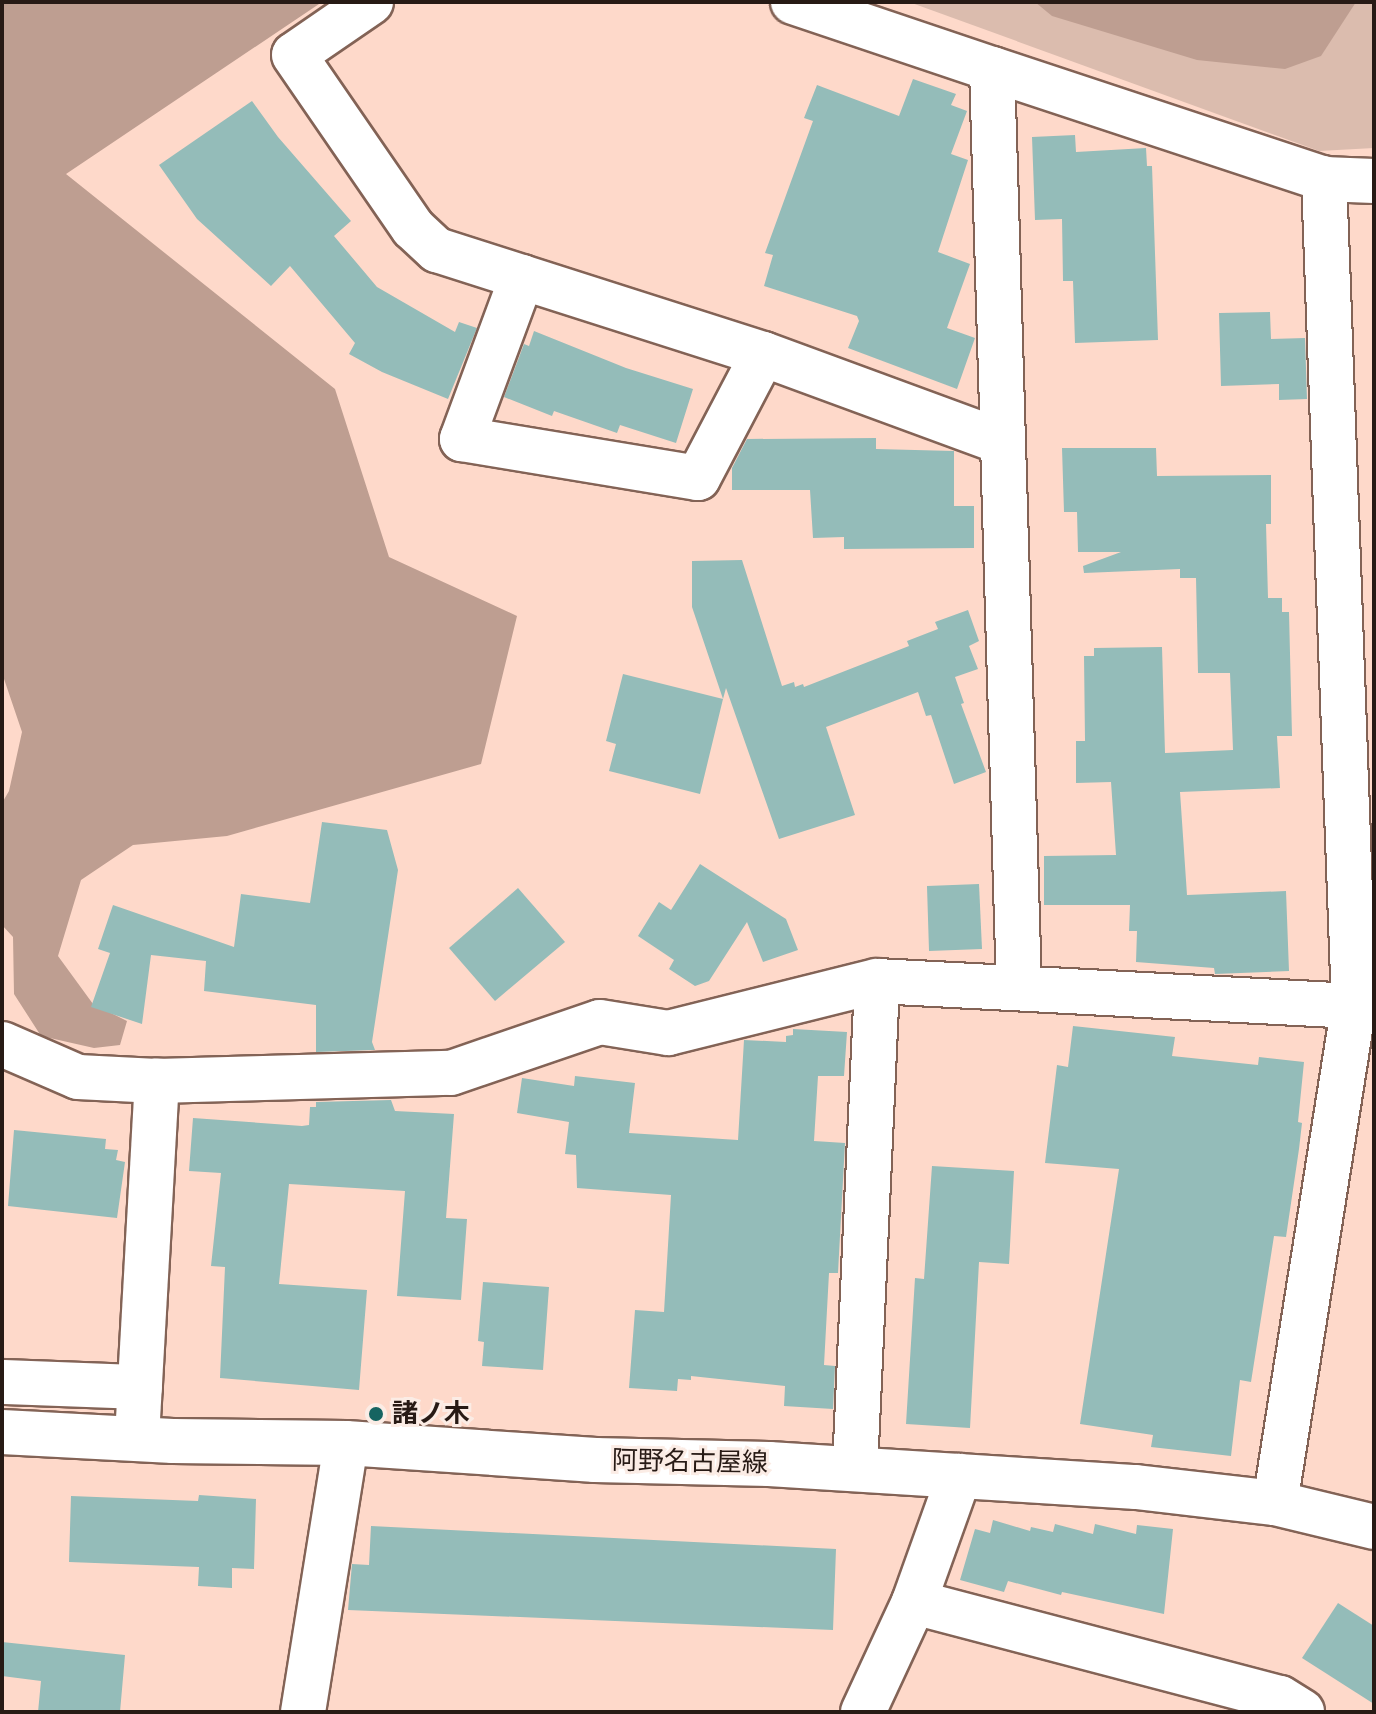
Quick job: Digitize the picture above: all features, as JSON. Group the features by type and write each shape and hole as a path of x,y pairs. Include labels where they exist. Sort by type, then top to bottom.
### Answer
{"street":[{"path":"371,2 294,55 413,228 437,250 763,354 1000,441"},
{"path":"793,2 1324,179 1374,181"},
{"path":"992,69 1000,441 1019,988"},
{"path":"1275,1503 1364,1006 1324,179"},
{"path":"522,277 462,439 698,478 763,354"},
{"path":"2,1044 78,1077 157,1081 451,1073 600,1022 668,1033 877,981 1364,1006"},
{"path":"855,1468 877,981"},
{"path":"137,1437 157,1081"},
{"path":"2,1382 140,1387"},
{"name":"阿野名古屋線","path":"2,1432 173,1441 346,1443 595,1460 855,1468 1136,1487 1275,1503 1374,1527"},
{"path":"303,1712 346,1443"},
{"path":"863,1712 914,1602 959,1476"},
{"path":"914,1602 1280,1698 1302,1712"}],"shaded area":[{"path":"2,2 322,2 66,174 335,389 389,557 517,616 481,764 227,836 133,845 81,880 58,956 93,1004 127,1021 120,1045 94,1048 41,1036 14,994 13,937 2,925 2,803 9,791 22,732 2,673"},
{"path":"909,2 1374,2 1374,148 1319,151"},
{"path":"1035,2 1356,2 1321,56 1285,69 1197,60 1052,16"}],"building":[{"path":"913,79 956,94 951,105 967,111 951,154 968,160 938,252 970,264 947,328 975,338 957,389 848,348 859,321 857,316 764,286 773,255 765,253 813,121 804,118 817,85 899,116"},
{"path":"252,101 278,137 351,221 334,236 377,287 455,332 459,322 477,328 448,399 382,372 349,354 355,343 290,266 271,286 197,219 159,165"},
{"path":"1075,135 1076,152 1146,148 1147,166 1152,166 1158,340 1075,343 1073,281 1063,281 1062,219 1035,220 1032,137"},
{"path":"1270,312 1271,339 1305,338 1307,399 1279,400 1279,384 1221,386 1219,313"},
{"path":"534,331 626,368 693,389 676,443 620,425 617,433 554,411 552,416 504,397 524,344 529,346"},
{"path":"876,438 876,449 954,451 954,506 974,506 974,548 844,549 844,537 813,538 810,490 732,490 732,468 747,439"},
{"path":"1062,448 1156,448 1157,476 1271,475 1271,524 1266,524 1268,598 1282,598 1282,612 1289,612 1292,736 1277,736 1280,788 1180,792 1187,895 1286,891 1289,971 1215,974 1214,968 1136,962 1137,931 1129,931 1130,905 1044,905 1044,856 1116,855 1111,782 1076,783 1076,741 1085,741 1084,656 1094,656 1094,648 1162,647 1165,753 1233,750 1230,673 1198,673 1196,578 1180,578 1180,569 1084,573 1083,566 1121,552 1078,552 1077,512 1064,512"},
{"path":"742,560 782,686 794,682 795,687 803,684 804,687 909,646 907,641 938,629 935,622 968,610 979,641 969,646 978,669 955,677 964,703 961,704 986,772 954,784 931,715 926,716 918,692 826,727 855,815 779,839 726,688 723,699 692,607 692,561"},
{"path":"623,674 723,699 700,794 609,771 616,744 606,741"},
{"path":"322,822 387,830 398,870 372,1042 375,1050 316,1052 316,1005 204,991 206,961 151,955 142,1024 91,1007 110,953 98,949 113,905 234,947 241,894 310,903"},
{"path":"700,864 786,919 798,950 763,962 747,922 709,981 695,986 669,969 674,960 638,936 659,902 671,910"},
{"path":"979,884 982,949 929,951 927,886"},
{"path":"518,888 565,942 495,1001 449,948"},
{"path":"1073,1026 1175,1037 1172,1056 1258,1065 1259,1057 1304,1062 1298,1122 1302,1123 1286,1237 1274,1236 1251,1382 1240,1380 1231,1456 1151,1447 1153,1435 1080,1424 1119,1169 1045,1163 1057,1065 1068,1067"},
{"path":"793,1029 847,1032 844,1076 818,1076 814,1141 845,1143 838,1273 829,1273 824,1365 835,1366 833,1409 784,1406 785,1386 691,1376 691,1380 678,1379 677,1391 629,1388 635,1310 664,1312 671,1195 577,1188 576,1155 565,1154 569,1122 517,1113 522,1078 574,1086 575,1076 635,1083 629,1133 738,1140 744,1040 786,1042 786,1036 793,1035"},
{"path":"391,1100 395,1111 454,1114 446,1218 467,1219 461,1300 397,1296 405,1191 289,1184 279,1284 367,1290 359,1390 220,1378 225,1267 211,1266 221,1173 189,1171 193,1118 302,1126 309,1125 310,1107 316,1107 316,1102"},
{"path":"14,1130 106,1139 105,1149 118,1150 116,1160 125,1162 117,1218 8,1206"},
{"path":"932,1166 1014,1171 1009,1264 979,1262 970,1428 906,1424 915,1278 924,1279"},
{"path":"483,1282 549,1287 543,1370 482,1366 484,1342 478,1341"},
{"path":"199,1495 256,1499 254,1569 232,1568 232,1588 198,1586 199,1567 69,1562 71,1496 198,1501"},
{"path":"993,1520 1030,1531 1031,1527 1053,1532 1055,1524 1093,1534 1095,1524 1136,1534 1137,1525 1173,1529 1164,1614 1062,1592 1061,1595 1008,1581 1004,1592 960,1580 975,1529 990,1533"},
{"path":"371,1526 836,1549 833,1630 348,1610 352,1564 369,1565"},
{"path":"1338,1603 1374,1626 1374,1704 1302,1658"},
{"path":"2,1642 125,1655 120,1712 38,1712 41,1681 2,1676"}],"place":[{"name":"諸ノ木","path":"376,1414"}]}
